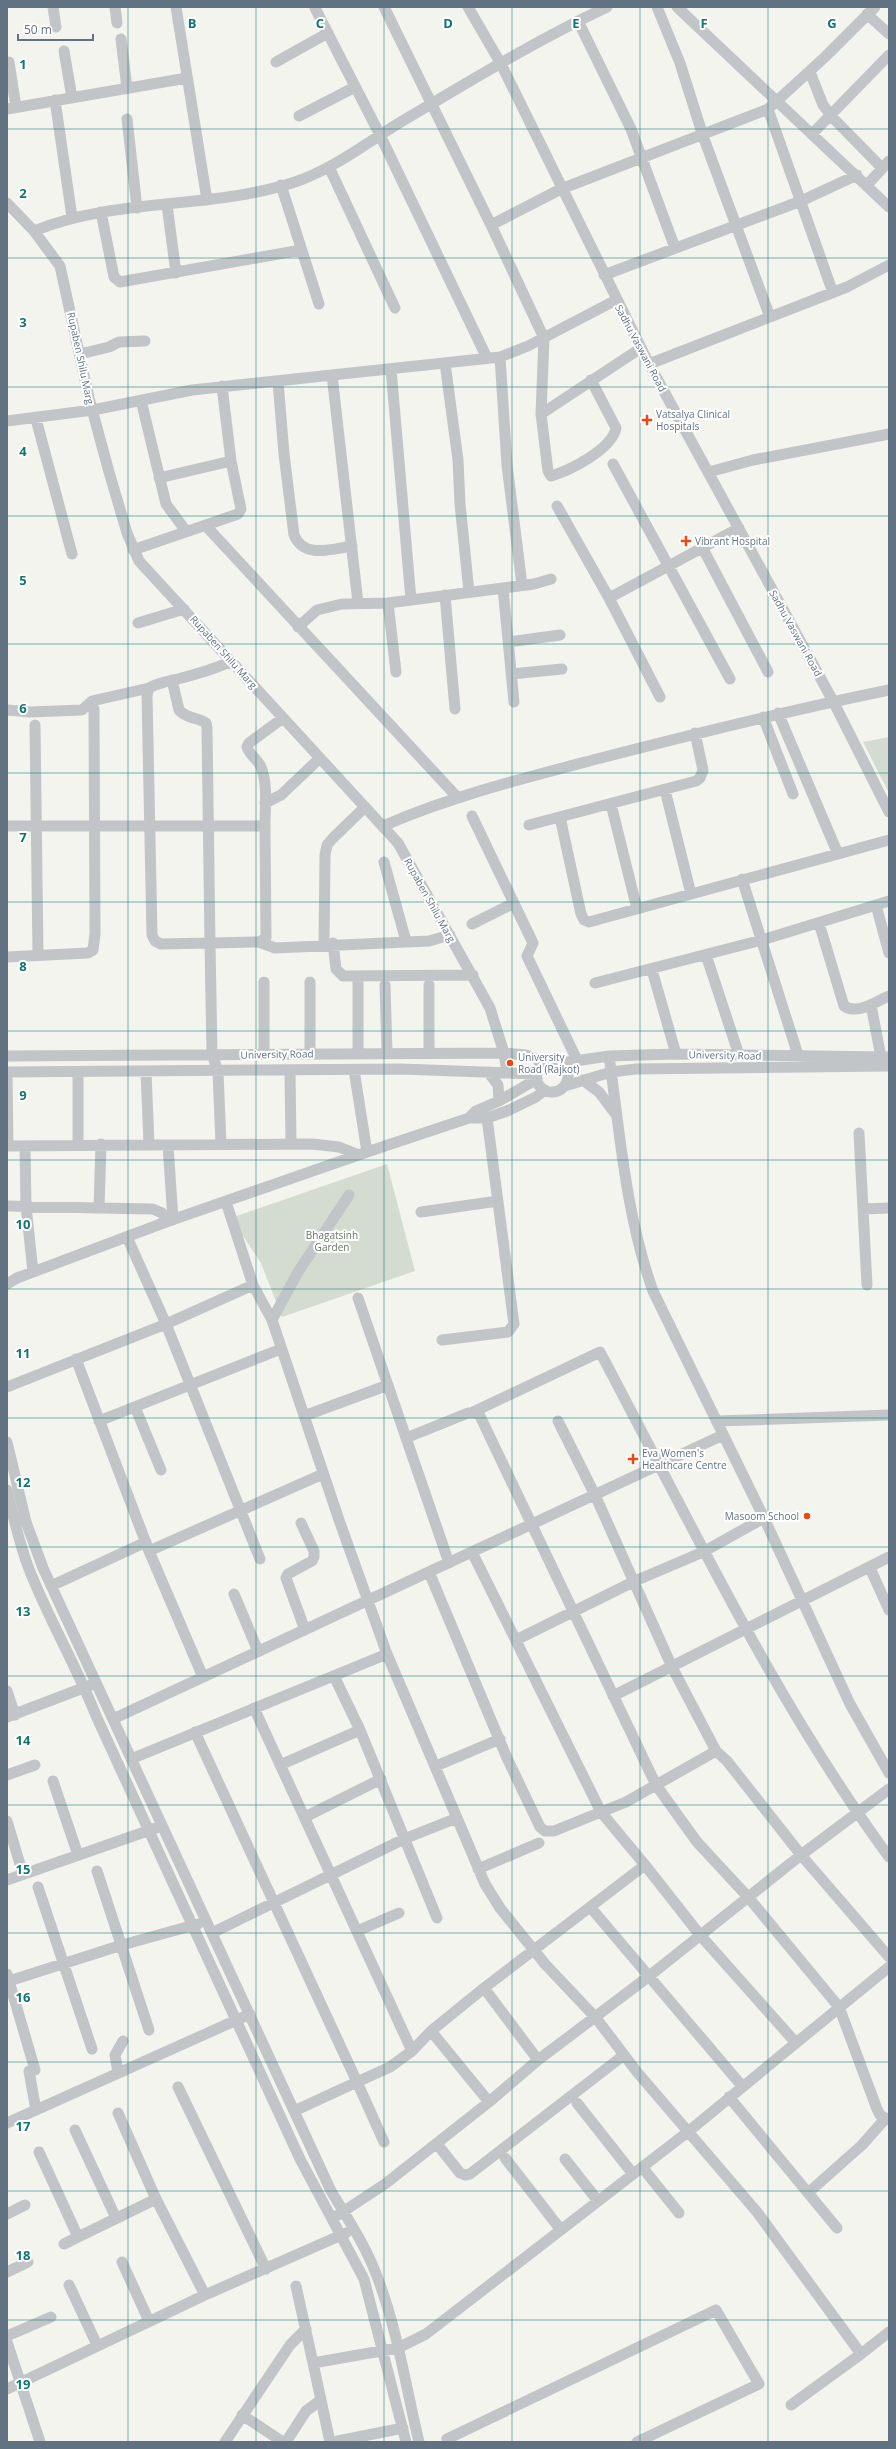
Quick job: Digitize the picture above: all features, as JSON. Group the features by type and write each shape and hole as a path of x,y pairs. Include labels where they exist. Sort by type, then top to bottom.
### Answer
{"street":[{"path":"53,7 56,27"},
{"path":"115,7 117,23"},
{"path":"176,7 207,200"},
{"path":"384,7 491,225 544,338 541,414 548,471 552,476 563,472 600,451 615,436 616,428 590,380"},
{"name":"Sadhu Vaswani Road","path":"468,7 501,64 561,189 649,364 833,701 889,812"},
{"path":"34,231 72,217 101,212 207,200 295,182 329,167 582,15 607,7"},
{"path":"657,7 680,63 703,136 770,317"},
{"path":"677,7 889,207"},
{"path":"315,8 380,135 487,358"},
{"path":"491,225 561,189 703,136 768,109 778,102 810,72 871,10 889,34"},
{"path":"582,15 631,129 675,248"},
{"path":"276,62 328,33"},
{"path":"121,39 127,88"},
{"path":"64,51 72,98"},
{"path":"812,134 889,55"},
{"path":"9,62 11,108 187,78"},
{"path":"810,72 823,105 831,116 886,165 867,185"},
{"path":"298,116 355,87"},
{"path":"56,100 72,217"},
{"path":"768,109 833,293"},
{"path":"127,119 137,208"},
{"path":"329,167 395,308"},
{"path":"604,275 801,201 856,175"},
{"path":"280,185 319,304"},
{"name":"Rupaben Shilu Marg","path":"7,203 34,231 60,266 92,410 117,504 133,550 139,560 398,843 473,975 490,1008 504,1053 507,1072"},
{"path":"167,205 176,273"},
{"path":"101,212 114,277 120,282 302,250"},
{"path":"649,364 833,293 869,277 889,265"},
{"path":"7,421 36,419 92,410 222,386 278,382 487,358 500,358 544,338 616,300"},
{"path":"80,354 109,348 119,342 145,341"},
{"path":"541,414 590,380 641,348"},
{"path":"500,358 508,465 522,585"},
{"path":"446,363 458,460 460,504 469,592"},
{"path":"391,370 411,600"},
{"path":"332,376 358,603"},
{"path":"278,382 285,461 294,535 298,544 306,550 352,546"},
{"path":"133,550 238,514 241,508 231,461 222,386"},
{"path":"141,400 166,504 186,531"},
{"path":"36,419 72,554"},
{"path":"709,472 754,460 889,434"},
{"path":"159,478 231,461"},
{"path":"613,464 730,679"},
{"path":"557,506 609,598 660,697"},
{"path":"206,526 458,798"},
{"path":"609,598 739,528"},
{"path":"702,547 768,672"},
{"path":"298,627 317,610 358,603 388,603 445,596 522,585 552,579"},
{"path":"503,588 514,702"},
{"path":"445,596 455,709"},
{"path":"388,603 396,672"},
{"path":"138,624 184,609"},
{"path":"508,642 560,636"},
{"path":"7,710 30,712 82,710 92,701 149,688 210,670 232,661"},
{"path":"511,674 562,669"},
{"path":"172,680 179,710 183,715 206,723 212,1054 218,1072 222,1144"},
{"path":"149,688 152,935 155,941 162,944 259,942 275,948 328,944 429,941 450,935"},
{"path":"383,826 419,810 458,798 695,733 778,713 889,690"},
{"path":"7,957 88,953 93,950 95,934 93,825 94,709"},
{"path":"778,713 838,854"},
{"path":"763,717 793,794"},
{"path":"259,942 266,938 268,933 265,803 261,765 248,752 247,747 249,743 284,718"},
{"path":"35,725 38,955"},
{"path":"529,825 696,781 703,774 695,733"},
{"path":"265,803 281,794 320,758"},
{"path":"665,790 691,894"},
{"path":"611,804 637,910"},
{"path":"366,807 327,846 325,863 328,944 336,969 343,976 473,975"},
{"path":"472,816 533,943 526,956 577,1060"},
{"path":"560,817 584,920 593,922 742,879 889,840"},
{"path":"7,826 265,826"},
{"path":"384,862 406,941"},
{"path":"742,879 798,1055"},
{"path":"595,983 652,970 762,940 889,900"},
{"path":"472,924 514,903"},
{"path":"876,905 889,953"},
{"path":"819,923 844,1006 849,1010 871,1005 889,996"},
{"path":"706,955 739,1055"},
{"path":"652,970 676,1054"},
{"path":"264,982 264,1054"},
{"path":"310,982 310,1054"},
{"path":"358,982 358,1053"},
{"path":"385,985 387,1053"},
{"path":"429,985 429,1053"},
{"path":"871,1005 885,1057"},
{"name":"University Road","path":"7,1056 504,1053 526,1055 546,1062"},
{"name":"University Road","path":"561,1063 608,1056 676,1054 885,1057"},
{"path":"608,1056 635,1228 642,1261 653,1290 804,1602 850,1704 889,1774"},
{"path":"10,1280 169,1221 469,1118 488,1118 524,1104 544,1090 556,1091 565,1086 567,1071 561,1063 551,1060 546,1062 541,1065 537,1076 499,1101 476,1111 469,1118"},
{"name":"University Road","path":"565,1086 611,1072 636,1068 889,1066"},
{"path":"354,1070 363,1154"},
{"name":"University Road","path":"7,1072 218,1072 354,1070 507,1072 537,1076"},
{"path":"290,1071 291,1144"},
{"path":"7,1072 7,1146 101,1144 291,1144 339,1147 363,1154"},
{"path":"78,1072 78,1145"},
{"path":"146,1072 149,1144"},
{"path":"488,1072 498,1084 499,1101"},
{"path":"537,1076 544,1090"},
{"path":"583,1080 599,1092 618,1118"},
{"path":"442,1340 508,1332 512,1329 514,1313 488,1118"},
{"path":"860,1134 867,1285"},
{"path":"99,1208 101,1144"},
{"path":"168,1145 169,1221"},
{"path":"25,1146 26,1206 33,1272"},
{"path":"272,1320 298,1272 349,1195"},
{"path":"421,1212 498,1201"},
{"path":"226,1202 253,1285 272,1320 323,1474 387,1654 436,1766 478,1869 492,1897 535,1950 596,2018 624,2055 757,2212 861,2354"},
{"path":"7,1206 153,1209 162,1213 169,1221"},
{"path":"863,1209 889,1208"},
{"path":"127,1237 166,1324 260,1558"},
{"path":"7,1387 166,1324 253,1285"},
{"path":"358,1298 449,1563"},
{"path":"99,1421 281,1349"},
{"path":"406,1438 473,1412 600,1352 660,1465 703,1552 748,1629 798,1722 858,1814 889,1856"},
{"path":"76,1359 147,1546 203,1677"},
{"path":"304,1416 388,1385"},
{"path":"135,1407 161,1470"},
{"path":"473,1412 477,1413 482,1420 656,1785 697,1842 748,1897 839,2007 876,2109 887,2119 862,2146 808,2193"},
{"path":"718,1422 889,1415"},
{"path":"558,1421 595,1495 635,1581 672,1667 716,1751 727,1761 801,1855 889,1957"},
{"path":"113,1719 723,1436"},
{"path":"7,1442 26,1522 90,1685 97,1718 150,1831 236,2022 331,2220 364,2279 384,2351 406,2442"},
{"path":"51,1586 147,1546 241,1510 323,1474"},
{"path":"7,1490 17,1533 29,1569 90,1685 113,1719 294,2110 343,2212 354,2229 378,2280 398,2348 419,2442"},
{"path":"516,1640 635,1581 703,1552 764,1518"},
{"path":"301,1523 314,1551 314,1557 312,1561 288,1574 286,1578 305,1630"},
{"path":"472,1552 601,1812 700,1935 796,2043"},
{"path":"613,1696 804,1602 889,1557"},
{"path":"870,1568 889,1610"},
{"path":"429,1572 500,1739 540,1827 545,1831 554,1831 626,1802 716,1751"},
{"path":"234,1594 258,1652"},
{"path":"131,1759 387,1654"},
{"path":"334,1676 360,1730 381,1779 437,1918"},
{"path":"7,1691 11,1716 90,1685"},
{"path":"254,1708 412,2051"},
{"path":"280,1765 360,1730"},
{"path":"195,1732 384,2142"},
{"path":"436,1766 500,1739"},
{"path":"7,1775 35,1765"},
{"path":"305,1817 381,1779"},
{"path":"53,1781 78,1855"},
{"path":"331,2220 385,2184 437,2144 490,2102 538,2060 596,2018 801,1855 858,1814 889,1789"},
{"path":"212,1933 404,1839 457,1818"},
{"path":"7,1821 23,1874"},
{"path":"7,1880 150,1831 162,1825"},
{"path":"478,1869 539,1843"},
{"path":"294,2110 390,2067 412,2051 431,2031 484,1988 591,1908 645,1865"},
{"path":"97,1870 149,2030"},
{"path":"38,1887 92,2049"},
{"path":"591,1908 742,2086"},
{"path":"357,1931 399,1914"},
{"path":"36,2110 32,2070 11,2000 8,1978 63,1964 122,1945 206,1922"},
{"path":"313,2363 398,2348 426,2334 689,2131 889,1967"},
{"path":"484,1988 538,2060"},
{"path":"7,2123 236,2022 250,2014"},
{"path":"431,2031 490,2102"},
{"path":"118,2073 115,2055 123,2041"},
{"path":"437,2144 460,2173 464,2176 470,2174 624,2055"},
{"path":"178,2087 266,2269"},
{"path":"729,2097 837,2228"},
{"path":"577,2103 638,2171 679,2213"},
{"path":"118,2113 156,2199 205,2295"},
{"path":"74,2130 116,2218"},
{"path":"39,2152 78,2237"},
{"path":"504,2158 561,2230"},
{"path":"565,2159 598,2201"},
{"path":"64,2244 156,2199"},
{"path":"7,2214 25,2205"},
{"path":"7,2389 205,2295 354,2229"},
{"path":"7,2272 28,2262"},
{"path":"122,2262 149,2321"},
{"path":"69,2285 97,2345"},
{"path":"296,2286 321,2400 332,2442 403,2428"},
{"path":"448,2442 447,2439 716,2310 759,2384 637,2442"},
{"path":"7,2336 51,2317"},
{"path":"225,2442 290,2345 306,2328"},
{"path":"791,2404 889,2332"},
{"path":"7,2342 22,2382 40,2442"},
{"path":"286,2442 306,2411 321,2400"},
{"path":"242,2415 283,2442"}],"green space":[{"path":"889,737 889,793 863,742"},
{"name":"Bhagatsinh Garden","path":"387,1164 415,1271 282,1317 261,1263 231,1218"}],"place":[{"name":"Vatsalya Clinical Hospitals","path":"647,420"},
{"name":"Vibrant Hospital","path":"686,541"},
{"name":"University Road (Rajkot)","path":"510,1063"},
{"name":"Eva Women's Healthcare Centre","path":"633,1459"},
{"name":"Masoom School","path":"807,1516"}]}
